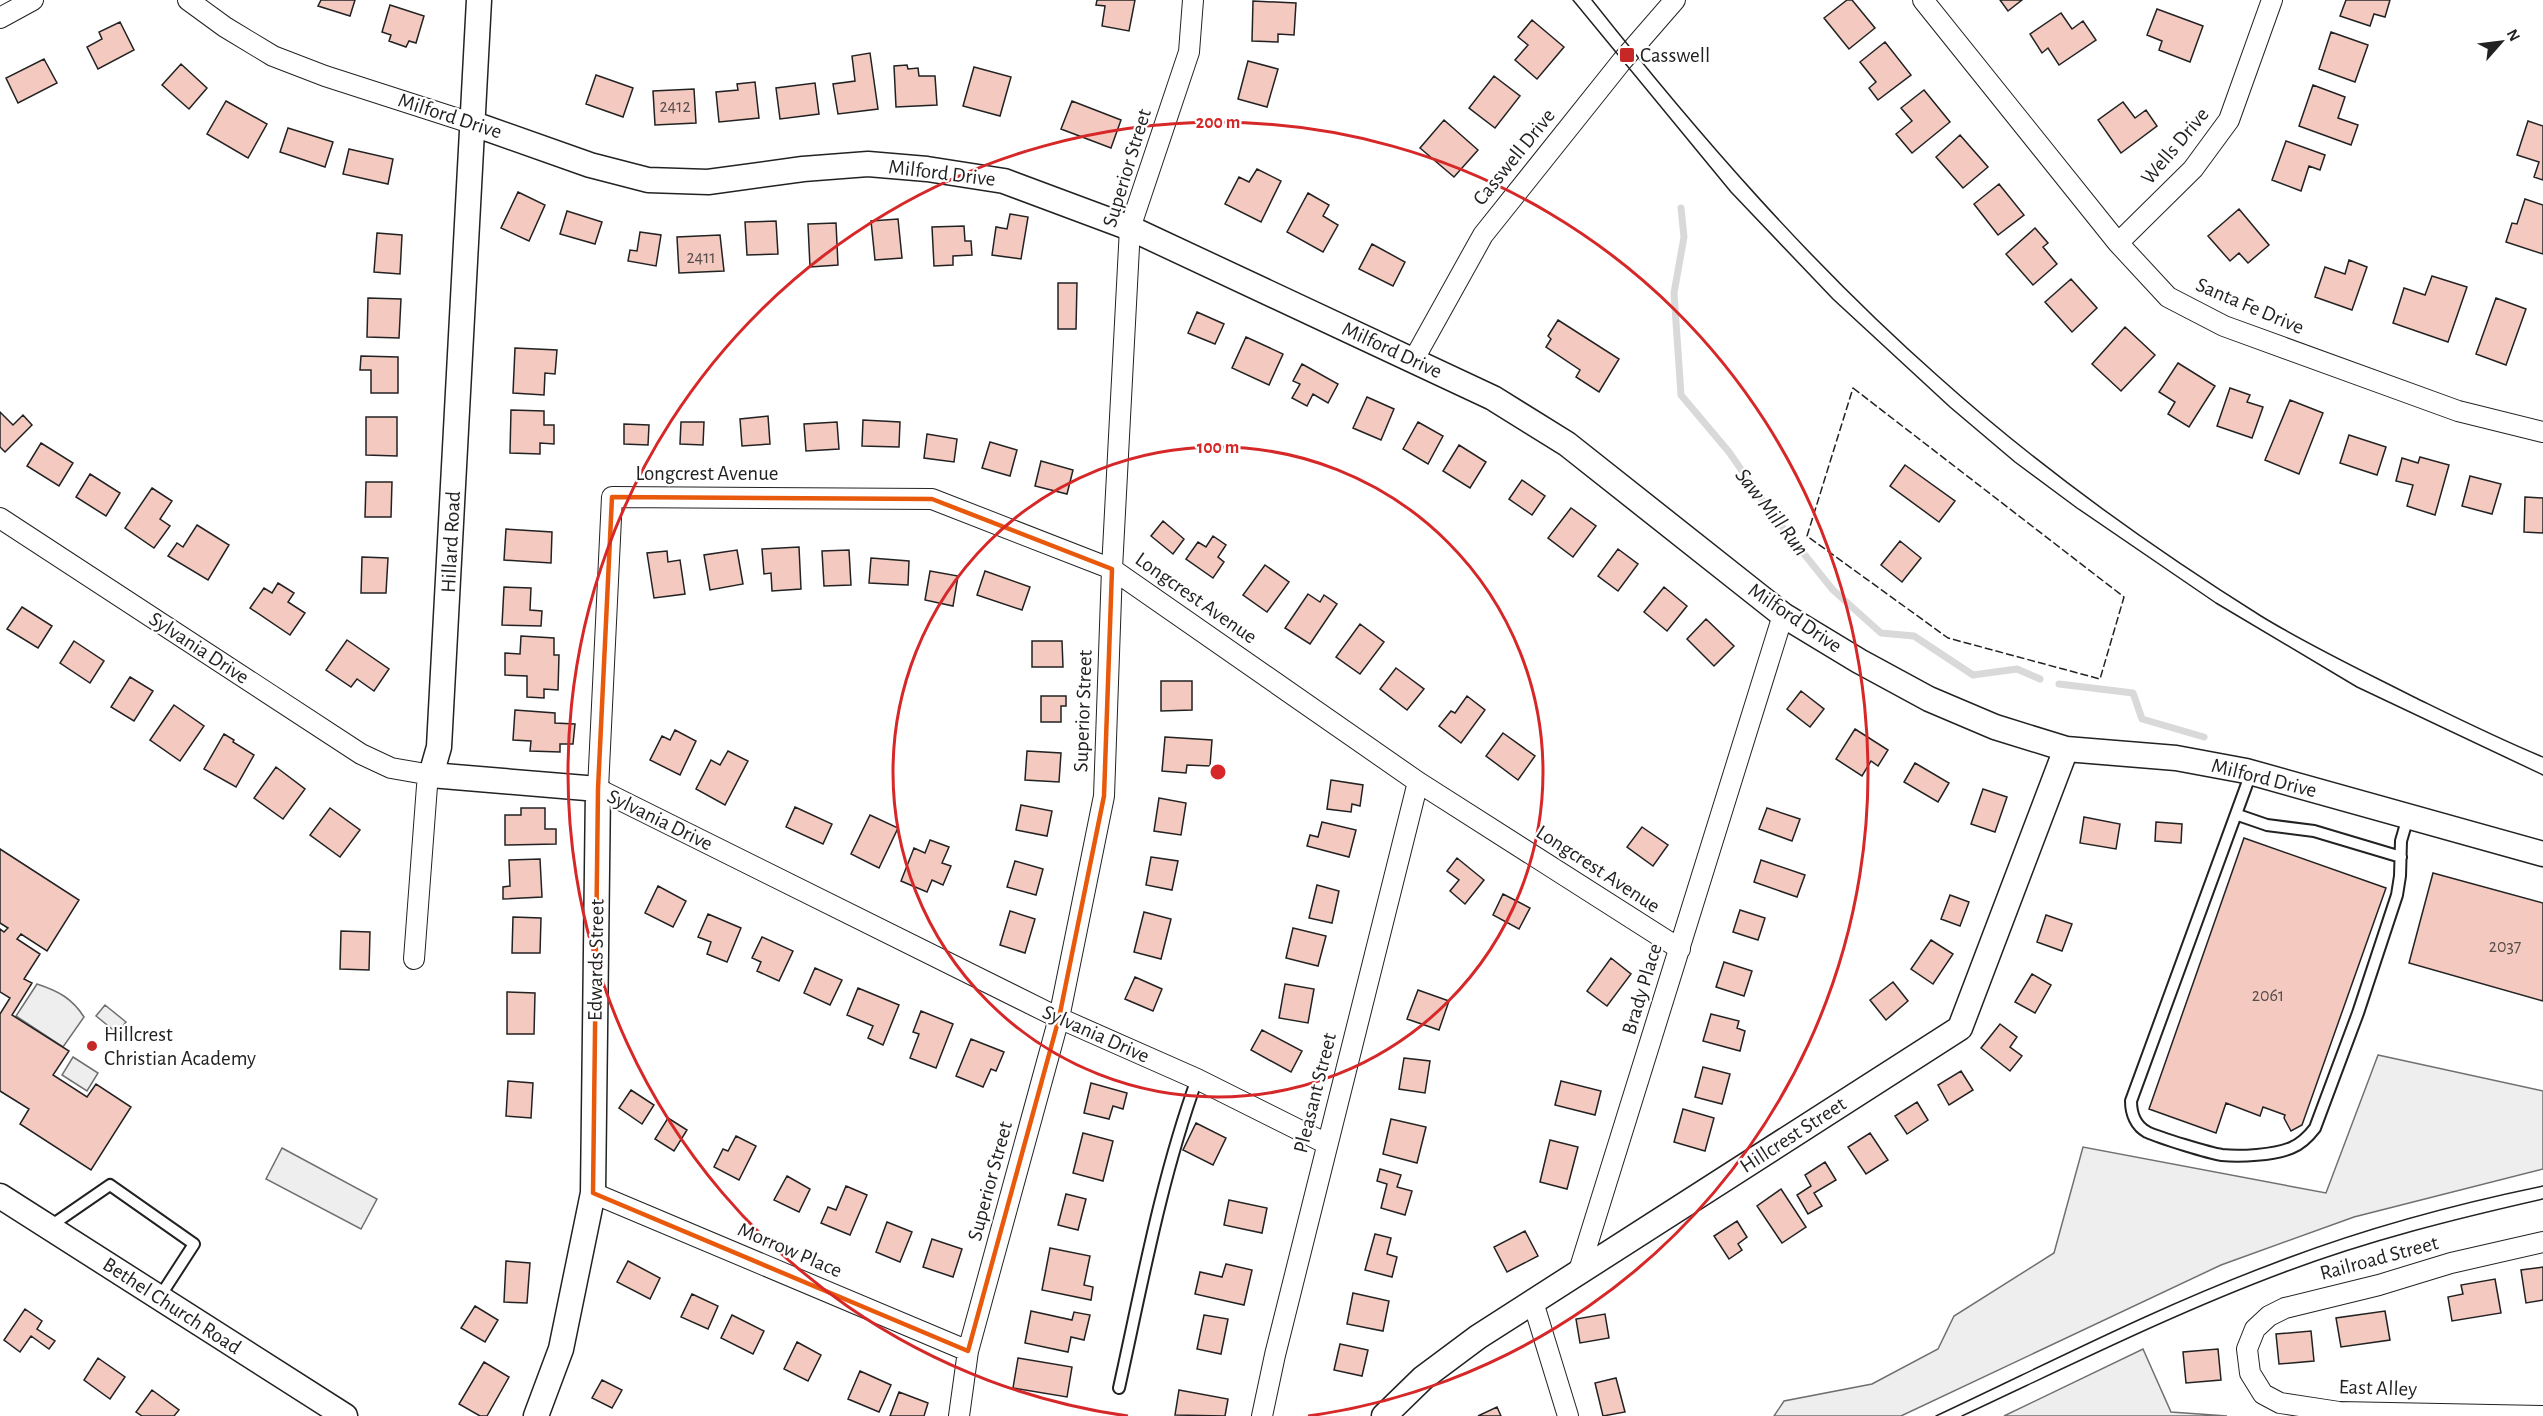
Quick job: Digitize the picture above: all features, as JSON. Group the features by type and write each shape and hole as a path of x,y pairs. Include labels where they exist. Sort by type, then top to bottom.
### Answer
{"street":[{"path":"0,18 33,0"},
{"name":"Milford Drive","path":"188,0 225,27 273,56 325,76 474,124 590,165 648,180 708,182 803,169 868,164 927,169 1004,181 1130,228 1414,359 1493,398 1567,444 1783,615 1859,661 1929,699 1995,727 2066,749 2176,758 2251,773 2543,854"},
{"name":"Hillard Road","path":"414,959 427,786 440,747 479,0"},
{"name":"Superior Street","path":"959,1416 968,1351 1059,1018 1104,796 1112,569 1130,228 1189,52 1193,0"},
{"name":"Casswell Drive","path":"1414,359 1482,235 1627,55 1675,0"},
{"name":"Santa Fe Drive","path":"1923,0 2118,243 2168,297 2224,326 2458,411 2543,432"},
{"name":"Wells Drive","path":"2118,243 2193,169 2229,120 2272,0"},
{"name":"Longcrest Avenue","path":"612,497 932,499 1112,569 1418,782 1680,950"},
{"name":"Edwards Street","path":"536,1416 561,1349 593,1193 598,789 612,497"},
{"name":"Sylvania Drive","path":"0,518 361,754 392,768 431,775 598,789 1059,1018 1197,1079 1327,1144"},
{"name":"Brady Place","path":"1578,1274 1783,615"},
{"name":"Hillcrest Street","path":"1384,1416 1423,1378 1478,1337 1960,1028 2066,749"},
{"name":"Pleasant Street","path":"1262,1416 1327,1144 1418,782"},
{"name":"Morrow Place","path":"593,1193 968,1351"},
{"name":"Bethel Church Road","path":"0,1196 345,1416"},
{"name":"Railroad Street","path":"2247,1349 2255,1329 2269,1316 2285,1308 2379,1285 2451,1263 2543,1242"},
{"path":"1533,1302 1568,1416"},
{"name":"East Alley","path":"2247,1349 2250,1373 2263,1394 2280,1403 2338,1412 2543,1416"}],"lane":[{"path":"2251,773 2238,815 2228,834 2131,1101 2134,1120 2146,1131 2222,1155 2256,1155 2291,1148 2315,1128 2358,1013 2397,895 2401,841 2408,817"},
{"path":"2238,815 2267,825 2314,831 2401,857"},
{"path":"1119,1388 1164,1184 1178,1133 1197,1079"},
{"path":"48,1227 110,1185 194,1244 159,1298"}],"highlighted area":[{"path":"612,497 932,499 1112,569 1104,796 1059,1018 968,1351 593,1193 598,789"}],"shaded area":[{"path":"37,984 64,996 84,1017 63,1047 16,1016"},
{"path":"105,1005 126,1022 117,1033 96,1016"},
{"path":"2378,1055 2543,1091 2543,1169 2354,1217 2221,1265 1901,1416 1774,1416 1784,1401 1872,1384 1938,1349 1954,1316 2054,1253 2083,1147 2326,1193"},
{"path":"73,1057 98,1073 87,1091 62,1075"},
{"path":"282,1148 377,1199 361,1229 266,1179"},
{"path":"2143,1349 2171,1412 2227,1416 2004,1416"}],"building":[{"path":"321,0 355,0 350,16 318,6"},
{"path":"1097,0 1135,0 1129,31 1102,26 1105,6 1096,5"},
{"path":"1847,0 1852,0 1875,28 1849,49 1824,18"},
{"path":"2000,0 2022,0 2008,11"},
{"path":"2346,0 2390,0 2385,17 2374,14 2370,26 2340,16"},
{"path":"1253,1 1296,3 1294,35 1278,34 1278,42 1252,41"},
{"path":"390,5 424,16 416,43 409,41 406,47 389,41 391,35 382,32"},
{"path":"2157,9 2203,26 2190,62 2159,50 2162,41 2147,35"},
{"path":"2061,13 2072,29 2083,21 2096,40 2059,65 2048,48 2042,53 2030,34"},
{"path":"1532,20 1564,47 1537,79 1515,60 1528,45 1518,37"},
{"path":"120,22 134,50 98,69 87,47 102,39 99,32"},
{"path":"2331,32 2368,45 2355,82 2319,69"},
{"path":"1885,42 1911,75 1878,100 1869,88 1876,82 1860,62"},
{"path":"870,53 878,109 838,114 833,84 855,81 852,56"},
{"path":"44,59 57,83 18,103 6,78"},
{"path":"1248,61 1278,69 1267,107 1238,99"},
{"path":"181,64 207,88 189,109 162,85"},
{"path":"907,65 908,69 918,68 919,76 935,76 937,105 896,107 894,66"},
{"path":"974,67 1011,77 1000,116 963,106"},
{"path":"596,75 633,88 623,117 586,104"},
{"path":"1494,76 1520,96 1495,128 1469,108"},
{"path":"755,82 759,118 719,122 716,92 738,90 737,84"},
{"path":"815,83 819,114 780,119 776,88"},
{"path":"2313,85 2345,97 2338,118 2358,125 2351,145 2299,126"},
{"path":"694,89 696,123 655,125 653,91"},
{"path":"1924,90 1950,122 1912,153 1896,134 1912,121 1901,108"},
{"path":"226,101 267,124 248,158 207,134"},
{"path":"1072,101 1121,120 1111,148 1061,129"},
{"path":"2123,102 2135,118 2146,110 2157,126 2121,153 2098,120"},
{"path":"1444,120 1478,150 1454,177 1420,148"},
{"path":"2528,121 2543,126 2543,180 2534,177 2539,162 2517,155"},
{"path":"288,128 333,142 325,167 280,152"},
{"path":"1960,135 1988,167 1963,188 1936,157"},
{"path":"2286,141 2325,155 2320,170 2309,166 2301,191 2272,180"},
{"path":"349,149 393,159 388,184 343,174"},
{"path":"1257,169 1281,181 1261,222 1225,204 1239,177 1249,182"},
{"path":"1999,184 2024,215 1998,235 1974,204"},
{"path":"518,192 545,205 529,241 501,228"},
{"path":"1308,193 1329,205 1323,216 1338,225 1323,252 1287,232"},
{"path":"2525,199 2543,205 2543,254 2506,242 2512,223 2517,224"},
{"path":"2239,209 2269,245 2248,263 2239,253 2230,261 2208,236"},
{"path":"567,211 602,222 595,244 560,234"},
{"path":"1010,214 1028,217 1021,259 992,255 996,227 1007,229"},
{"path":"898,219 902,258 875,260 871,221"},
{"path":"776,221 778,254 747,255 745,222"},
{"path":"836,223 838,265 810,267 808,224"},
{"path":"964,226 965,241 971,241 972,255 953,256 953,265 934,266 932,227"},
{"path":"2035,228 2048,243 2043,247 2057,264 2033,285 2006,254"},
{"path":"640,232 661,235 656,266 628,261 630,250 637,251"},
{"path":"377,233 402,235 400,274 374,272"},
{"path":"720,235 724,271 679,273 677,237"},
{"path":"1372,244 1405,262 1393,286 1359,269"},
{"path":"2349,260 2367,267 2352,310 2315,297 2325,267 2345,274"},
{"path":"2432,276 2467,287 2448,342 2393,323 2404,288 2425,295"},
{"path":"2071,279 2097,308 2072,332 2045,302"},
{"path":"1058,283 1077,283 1076,329 1058,329"},
{"path":"368,298 401,299 399,338 367,337"},
{"path":"2496,298 2526,309 2506,365 2476,354"},
{"path":"1197,312 1224,324 1215,344 1188,333"},
{"path":"1558,320 1619,359 1599,392 1576,377 1580,370 1546,347 1551,339 1548,336"},
{"path":"2125,327 2155,355 2121,391 2092,364"},
{"path":"1246,337 1283,354 1269,385 1232,368"},
{"path":"515,348 557,350 555,374 545,373 544,395 513,393"},
{"path":"361,356 398,357 398,393 371,393 371,370 360,370"},
{"path":"2178,363 2215,386 2189,427 2168,414 2175,402 2159,392"},
{"path":"1302,364 1338,384 1328,403 1313,394 1307,406 1292,398 1300,384 1293,381"},
{"path":"2230,388 2250,395 2247,402 2263,407 2252,438 2217,426"},
{"path":"1367,397 1394,409 1381,440 1353,428"},
{"path":"2290,400 2323,413 2299,474 2265,460"},
{"path":"511,410 544,411 544,425 554,425 554,444 540,443 540,454 510,453"},
{"path":"0,412 13,425 23,415 32,425 5,452 0,447"},
{"path":"768,416 770,444 742,446 740,419"},
{"path":"366,417 397,417 397,456 366,455"},
{"path":"863,420 900,422 899,447 862,446"},
{"path":"681,422 704,422 703,445 680,444"},
{"path":"837,422 839,449 806,451 804,424"},
{"path":"1418,422 1443,436 1428,464 1403,449"},
{"path":"624,424 649,425 648,445 624,444"},
{"path":"927,434 957,439 954,462 924,458"},
{"path":"2349,435 2386,447 2377,475 2340,463"},
{"path":"990,442 1017,450 1010,476 982,468"},
{"path":"41,443 73,463 59,486 27,466"},
{"path":"1459,445 1486,462 1470,488 1443,471"},
{"path":"2420,457 2449,465 2435,515 2407,506 2413,485 2396,481 2402,458 2418,463"},
{"path":"1041,461 1073,470 1067,494 1035,486"},
{"path":"1905,465 1955,501 1939,522 1890,486"},
{"path":"90,474 120,493 106,516 76,497"},
{"path":"2470,476 2501,484 2492,514 2462,506"},
{"path":"1522,480 1545,496 1532,515 1509,499"},
{"path":"366,482 392,482 391,517 365,517"},
{"path":"152,488 172,501 160,519 170,526 154,548 125,528"},
{"path":"2525,497 2543,498 2543,533 2524,532"},
{"path":"1571,508 1596,526 1573,557 1548,538"},
{"path":"1163,521 1184,539 1173,554 1151,536"},
{"path":"197,525 229,545 208,580 168,556 177,543 183,547"},
{"path":"506,529 552,532 551,563 504,560"},
{"path":"1213,536 1226,545 1218,557 1224,562 1213,578 1186,559 1198,542 1206,547"},
{"path":"1900,541 1921,558 1902,582 1881,565"},
{"path":"799,547 801,589 772,591 771,573 764,574 762,549"},
{"path":"1618,549 1638,564 1618,591 1598,576"},
{"path":"737,550 743,584 710,590 704,555"},
{"path":"849,550 851,585 824,586 822,551"},
{"path":"667,551 668,562 680,560 685,594 654,598 647,553"},
{"path":"362,557 388,558 386,593 361,593"},
{"path":"871,558 909,561 908,585 869,583"},
{"path":"1265,565 1289,582 1267,612 1243,595"},
{"path":"930,571 958,576 953,606 925,600"},
{"path":"985,571 1030,587 1022,610 977,595"},
{"path":"278,583 294,593 288,602 305,613 290,635 250,608 264,588 272,593"},
{"path":"504,587 531,588 530,610 542,611 541,626 502,625"},
{"path":"1664,587 1687,606 1667,631 1644,612"},
{"path":"1308,594 1320,602 1324,595 1337,604 1310,644 1285,628"},
{"path":"22,607 52,626 38,648 7,629"},
{"path":"1706,619 1734,646 1714,666 1687,639"},
{"path":"1360,624 1384,642 1360,674 1336,657"},
{"path":"521,636 554,638 554,655 559,655 558,690 544,689 544,698 527,697 527,676 505,675 505,653 520,654"},
{"path":"347,640 389,669 374,691 357,679 351,687 326,670"},
{"path":"74,641 104,661 90,683 60,663"},
{"path":"1032,641 1062,641 1063,667 1032,667"},
{"path":"1396,668 1424,689 1407,710 1380,689"},
{"path":"130,677 153,691 134,721 111,707"},
{"path":"1161,681 1192,681 1192,710 1161,711"},
{"path":"1801,691 1824,709 1810,727 1787,709"},
{"path":"1041,696 1066,696 1066,706 1061,706 1061,722 1041,722"},
{"path":"1467,696 1485,710 1461,743 1439,726 1451,711 1455,713"},
{"path":"174,705 204,726 180,761 150,740"},
{"path":"515,710 555,713 555,723 575,724 573,744 560,744 560,752 530,751 531,741 513,740"},
{"path":"1855,729 1888,750 1878,766 1871,761 1862,776 1836,759"},
{"path":"675,730 696,741 680,775 650,760 662,736 670,740"},
{"path":"1503,733 1535,756 1518,780 1486,756"},
{"path":"224,734 254,755 236,787 204,769"},
{"path":"1165,737 1212,740 1210,766 1187,765 1186,773 1162,771"},
{"path":"728,751 748,761 725,805 696,789 711,760 720,765"},
{"path":"1027,751 1061,753 1059,782 1025,780"},
{"path":"1915,763 1949,783 1938,802 1904,782"},
{"path":"276,767 305,789 283,819 254,798"},
{"path":"1331,780 1363,785 1360,806 1352,804 1351,812 1327,809"},
{"path":"1983,789 2007,797 1995,832 1971,824"},
{"path":"1159,798 1186,803 1181,835 1154,831"},
{"path":"1021,805 1052,811 1047,836 1016,830"},
{"path":"795,807 832,824 823,844 786,827"},
{"path":"330,808 360,830 340,857 310,835"},
{"path":"521,808 545,808 545,829 556,829 556,844 505,845 505,815 521,815"},
{"path":"1767,808 1800,819 1792,841 1759,829"},
{"path":"870,815 898,828 879,868 851,854"},
{"path":"2084,817 2120,824 2116,849 2080,843"},
{"path":"1322,822 1356,830 1349,857 1307,846 1310,835 1318,837"},
{"path":"2156,822 2182,824 2181,843 2155,841"},
{"path":"1642,827 1668,845 1653,866 1627,847"},
{"path":"2244,838 2386,888 2302,1125 2291,1131 2284,1118 2285,1115 2263,1107 2260,1116 2226,1103 2216,1133 2149,1109"},
{"path":"930,840 949,847 942,863 951,866 943,885 932,880 927,892 901,881 914,848 925,853"},
{"name":"Hillcrest Christian Academy","path":"0,849 79,900 47,951 21,934 17,939 40,954 24,979 32,983 12,1015 69,1051 53,1075 87,1097 96,1084 131,1107 91,1170 20,1124 29,1109 0,1091 0,1014 10,998 0,992 0,929 4,932 8,928 0,923"},
{"path":"1151,857 1178,861 1172,890 1146,885"},
{"path":"1457,858 1484,880 1465,904 1450,891 1459,880 1447,871"},
{"path":"540,859 542,897 503,899 503,887 510,886 509,860"},
{"path":"1761,860 1805,875 1797,897 1754,882"},
{"path":"1015,861 1043,869 1036,895 1007,887"},
{"path":"2433,873 2543,903 2543,1001 2409,963"},
{"path":"1317,885 1339,891 1332,923 1309,918"},
{"path":"658,886 686,901 673,927 645,913"},
{"path":"1503,894 1530,908 1519,929 1493,915"},
{"path":"1950,895 1969,902 1960,926 1941,919"},
{"path":"1740,910 1765,918 1758,940 1733,932"},
{"path":"1010,911 1035,919 1025,953 1000,945"},
{"path":"1144,912 1171,919 1161,959 1134,952"},
{"path":"708,914 741,928 727,962 707,954 711,942 698,937"},
{"path":"2046,915 2072,924 2062,951 2037,942"},
{"path":"513,917 541,918 540,953 512,953"},
{"path":"1293,928 1326,936 1318,966 1286,958"},
{"path":"341,931 370,932 369,970 340,969"},
{"path":"762,937 793,951 779,981 757,971 761,962 752,958"},
{"path":"1931,940 1953,954 1933,984 1911,969"},
{"path":"1611,958 1631,974 1607,1006 1587,991"},
{"path":"1724,962 1752,971 1744,996 1716,987"},
{"path":"815,968 842,980 830,1005 804,993"},
{"path":"2032,974 2051,985 2035,1013 2015,1002"},
{"path":"1135,977 1162,989 1153,1011 1125,999"},
{"path":"1893,982 1908,1001 1886,1020 1870,1000"},
{"path":"1285,984 1314,989 1308,1023 1279,1018"},
{"path":"858,988 899,1005 883,1045 868,1038 873,1026 847,1015"},
{"path":"1418,990 1449,1001 1439,1030 1407,1019"},
{"path":"507,992 535,993 534,1034 507,1034"},
{"path":"921,1011 953,1024 936,1068 910,1058 919,1034 913,1032"},
{"path":"1711,1014 1739,1021 1737,1028 1745,1031 1740,1051 1703,1041"},
{"path":"2000,1024 2017,1037 2010,1047 2022,1056 2010,1071 1981,1048"},
{"path":"1262,1030 1302,1051 1291,1072 1251,1050"},
{"path":"971,1039 1004,1052 996,1071 991,1069 983,1087 956,1076"},
{"path":"1404,1058 1430,1061 1425,1093 1399,1089"},
{"path":"1703,1067 1730,1074 1722,1104 1695,1097"},
{"path":"1961,1071 1973,1090 1949,1105 1938,1085"},
{"path":"508,1081 533,1083 531,1118 506,1116"},
{"path":"1561,1081 1601,1091 1595,1115 1555,1105"},
{"path":"1091,1083 1127,1093 1123,1109 1113,1106 1109,1119 1084,1113"},
{"path":"631,1090 654,1105 642,1124 619,1108"},
{"path":"1917,1102 1928,1120 1907,1134 1895,1116"},
{"path":"1683,1109 1714,1118 1705,1151 1674,1142"},
{"path":"668,1118 687,1130 674,1151 655,1139"},
{"path":"1391,1119 1426,1127 1417,1163 1383,1154"},
{"path":"1196,1123 1226,1138 1213,1165 1183,1150"},
{"path":"1083,1133 1113,1141 1103,1181 1073,1173"},
{"path":"1870,1133 1888,1160 1866,1174 1848,1147"},
{"path":"736,1136 756,1146 739,1180 714,1167 723,1149 728,1151"},
{"path":"1550,1140 1578,1147 1567,1189 1540,1182"},
{"path":"1825,1162 1836,1180 1814,1193 1822,1206 1808,1214 1797,1195 1811,1186 1805,1175"},
{"path":"1380,1169 1401,1175 1397,1187 1412,1191 1405,1215 1381,1208 1387,1184 1377,1181"},
{"path":"787,1176 810,1189 799,1212 774,1200"},
{"path":"846,1186 867,1195 850,1235 821,1223 828,1207 836,1210"},
{"path":"1781,1189 1806,1227 1782,1243 1757,1206"},
{"path":"1066,1194 1086,1199 1078,1230 1058,1225"},
{"path":"1229,1200 1267,1208 1262,1233 1224,1225"},
{"path":"1737,1221 1747,1237 1738,1244 1742,1250 1729,1259 1714,1236"},
{"path":"887,1222 912,1232 900,1262 876,1252"},
{"path":"1525,1231 1538,1256 1507,1272 1494,1247"},
{"path":"1375,1234 1391,1238 1387,1254 1397,1257 1392,1277 1365,1270"},
{"path":"932,1239 962,1249 953,1277 923,1267"},
{"path":"1050,1248 1090,1256 1084,1285 1093,1287 1091,1300 1042,1290"},
{"path":"506,1261 530,1263 527,1303 504,1302"},
{"path":"628,1261 660,1278 650,1299 617,1282"},
{"path":"1226,1264 1252,1270 1244,1305 1195,1294 1200,1272 1222,1277"},
{"path":"2543,1267 2543,1300 2526,1303 2521,1270"},
{"path":"2495,1279 2501,1313 2452,1321 2448,1297 2463,1294 2461,1285"},
{"path":"1353,1293 1389,1301 1383,1331 1347,1324"},
{"path":"692,1294 718,1306 708,1329 681,1317"},
{"path":"475,1306 498,1320 485,1342 461,1328"},
{"path":"25,1309 42,1321 37,1329 55,1341 49,1349 31,1336 20,1352 4,1340"},
{"path":"1031,1311 1072,1320 1074,1312 1090,1315 1084,1340 1071,1337 1068,1352 1025,1343"},
{"path":"2385,1311 2390,1340 2341,1347 2336,1318"},
{"path":"1605,1314 1609,1338 1580,1343 1576,1319"},
{"path":"732,1315 764,1331 753,1354 721,1338"},
{"path":"1204,1315 1228,1319 1221,1354 1197,1349"},
{"path":"2311,1331 2314,1361 2279,1364 2276,1334"},
{"path":"797,1342 821,1355 808,1381 784,1369"},
{"path":"1340,1344 1368,1350 1362,1376 1334,1370"},
{"path":"2218,1349 2221,1380 2186,1383 2183,1352"},
{"path":"98,1358 125,1377 110,1399 84,1380"},
{"path":"1018,1358 1072,1367 1067,1397 1013,1388"},
{"path":"484,1362 509,1377 487,1416 480,1416 459,1404"},
{"path":"860,1371 891,1385 879,1412 848,1399"},
{"path":"1616,1378 1625,1412 1603,1416 1595,1383"},
{"path":"602,1380 622,1390 612,1408 592,1398"},
{"path":"152,1390 179,1410 174,1416 142,1416 136,1412"},
{"path":"1179,1390 1228,1399 1225,1416 1175,1415"},
{"path":"899,1392 928,1403 924,1416 890,1416"},
{"path":"1497,1407 1501,1416 1478,1416"}],"waterway":[{"name":"Saw Mill Run","path":"1681,208 1684,237 1674,293 1681,395 1729,452 1772,514 1833,590 1881,633 1914,636 1973,675 2017,669 2040,679"},
{"name":"Saw Mill Run","path":"2059,684 2133,693 2142,719 2204,737"}],"tram line":[{"path":"1573,0 1731,192 1833,299 1950,407 2015,462 2077,508 2216,603 2357,687 2543,775"},
{"path":"1592,0 1673,100 1801,243 1892,334 2015,442 2136,533 2261,616 2317,648 2414,697 2543,757"},
{"path":"1936,1416 2144,1317 2272,1264 2406,1219 2543,1186"},
{"path":"1962,1416 2163,1322 2285,1272 2413,1231 2543,1199"}],"fence":[{"path":"1853,388 2124,597 2100,679 1948,638 1807,536 1853,388"}],"place":[{"name":"Casswell","path":"1627,55"},
{"name":"Hillcrest Christian Academy","path":"92,1046"}]}
